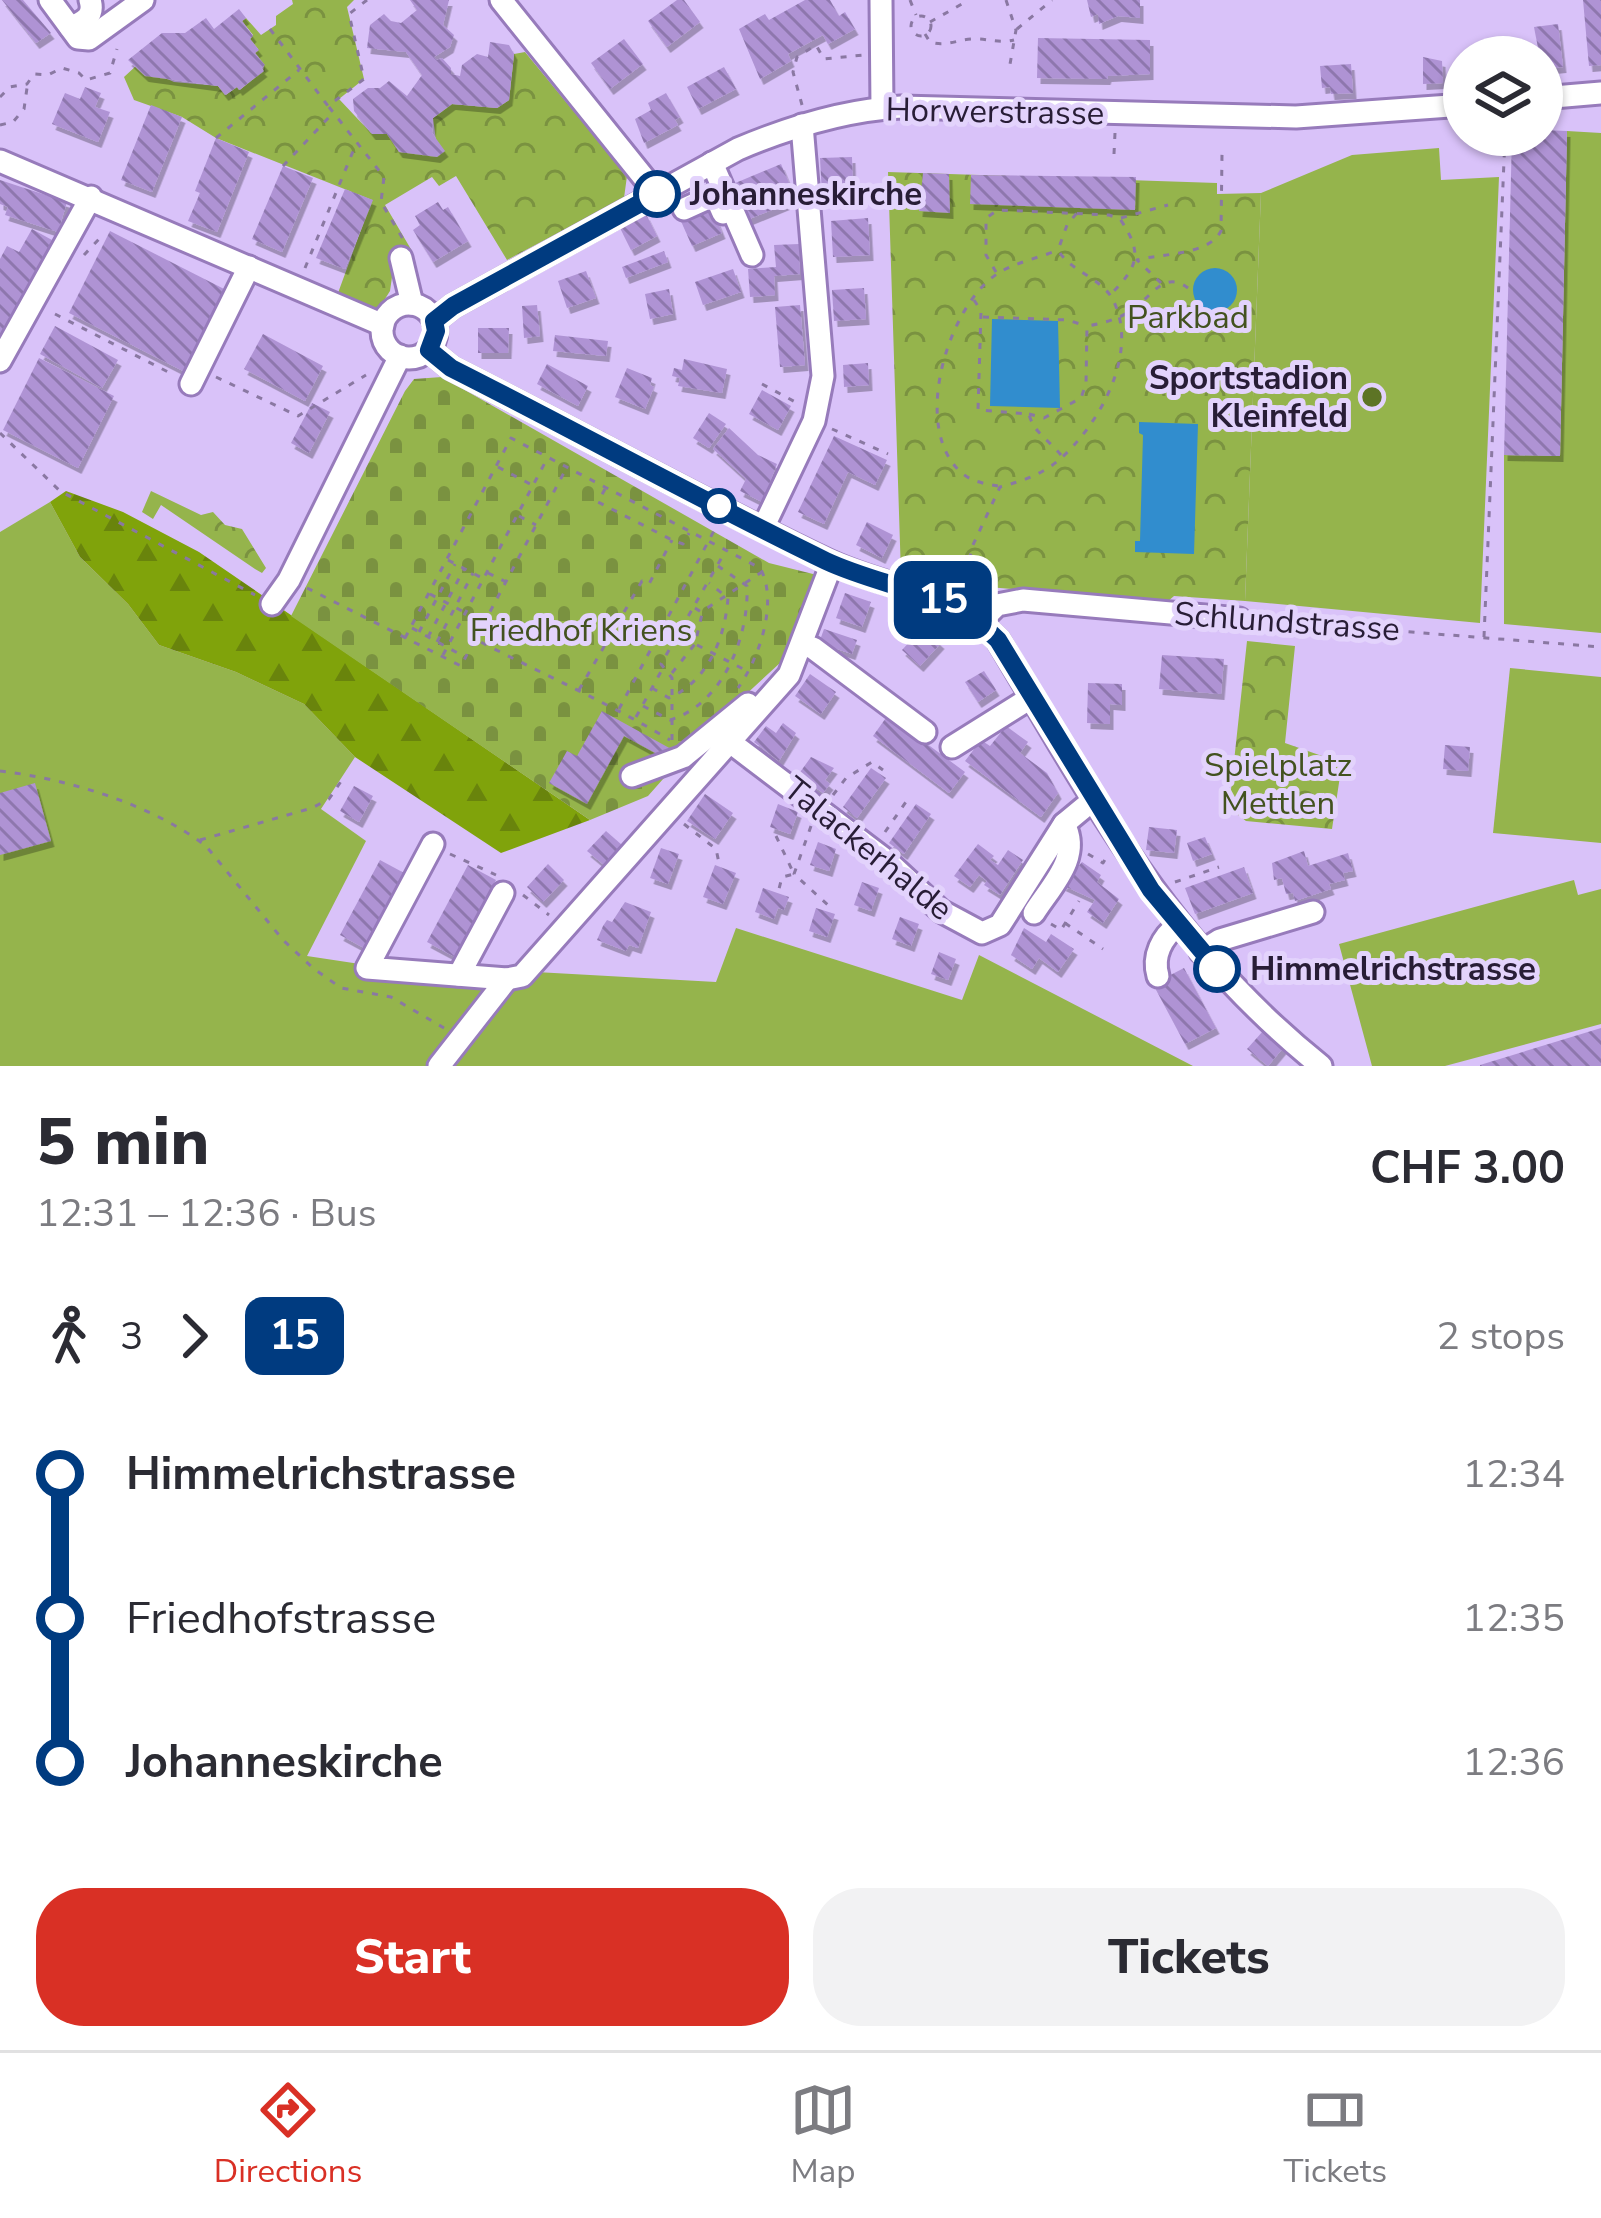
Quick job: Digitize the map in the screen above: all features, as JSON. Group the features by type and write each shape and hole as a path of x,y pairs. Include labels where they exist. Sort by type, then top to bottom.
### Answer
{"street":[{"path":"50,0 78,38 89,40 143,0"},
{"path":"70,27 88,18 90,0"},
{"path":"501,0 657,194"},
{"path":"880,0 882,108"},
{"path":"1563,96 1601,93"},
{"name":"Horwerstrasse","path":"434,321 453,306 712,163 803,118 882,108 1296,117 1443,106"},
{"path":"763,528 814,421 823,376 803,118"},
{"path":"0,161 382,325"},
{"path":"712,163 752,254"},
{"path":"691,175 694,205 715,196 727,223"},
{"path":"0,361 91,197"},
{"path":"402,250 412,304"},
{"path":"195,376 249,267"},
{"path":"412,304 434,321 436,331 429,350 410,358 386,345 382,325 393,309 412,304"},
{"path":"429,350 451,368 832,563 946,601 980,622 998,640 1093,800 1160,881 1178,925 1246,1001 1321,1066"},
{"path":"272,604 289,580 400,356"},
{"path":"433,844 367,968 507,979 522,976 789,676 832,563"},
{"name":"Schlundstrasse","path":"980,622 997,605 1023,600 1239,619"},
{"path":"632,776 682,758 706,742 802,649 813,648 925,732"},
{"path":"952,747 1032,697"},
{"name":"Talackerhalde","path":"730,742 872,850 941,911 982,933 1000,925 1093,800"},
{"path":"1042,918 1070,858 1067,834"},
{"path":"459,975 503,893"},
{"path":"1202,952 1220,940 1313,912"},
{"path":"1158,976 1159,950 1168,932 1178,925"},
{"path":"440,1066 507,979"}],"path":[{"path":"328,106 364,80 349,14 367,0"},
{"path":"910,0 916,17"},
{"path":"970,0 930,22 926,34 930,42 939,46 977,38 997,44 1014,40"},
{"path":"1006,0 1016,30 1009,70"},
{"path":"1016,30 1052,0"},
{"path":"926,34 913,32 912,21 923,16 930,22"},
{"path":"270,28 384,177 381,202 402,250"},
{"path":"803,118 793,79 797,57 816,45 824,58 872,53"},
{"path":"0,124 14,122 24,109 27,84 34,74 48,75 62,68 94,79 110,73 118,49"},
{"path":"216,138 300,69"},
{"path":"0,97 10,87 27,84"},
{"path":"283,166 333,113"},
{"path":"1114,154 1115,125"},
{"path":"302,275 357,142"},
{"path":"1110,296 1137,260 1216,241 1221,231 1222,154"},
{"path":"1484,637 1504,156"},
{"path":"997,274 986,255 986,218 998,210 1078,211 1120,219 1168,205"},
{"path":"1058,250 1073,269 1110,296 1121,349 1109,392 1062,457 1025,481 1000,487 962,473 950,458 940,430 939,384 945,357 957,323 973,298 997,274 1058,250 1078,211"},
{"path":"1120,219 1137,260 1162,284"},
{"path":"981,317 1068,320 1088,326 1118,318 1162,284 1180,281 1188,288"},
{"path":"973,298 981,317 977,410 1044,418 1081,398 1086,384 1088,326"},
{"path":"55,314 298,416 347,384 379,370"},
{"path":"762,385 794,401"},
{"path":"1029,414 1034,428 1062,457"},
{"path":"814,421 888,454"},
{"path":"0,433 60,491 272,604"},
{"path":"405,638 512,438 710,539 762,572"},
{"path":"442,656 548,457"},
{"path":"496,466 533,486"},
{"path":"289,580 460,666 567,467"},
{"path":"964,589 972,547 1000,487"},
{"path":"606,488 598,502 683,544 690,532"},
{"path":"518,515 536,525"},
{"path":"619,709 710,539"},
{"path":"578,692 642,581 649,584 672,540"},
{"path":"672,741 670,674 661,664 726,550"},
{"path":"446,559 483,579"},
{"path":"418,632 455,564"},
{"path":"717,565 745,583"},
{"path":"428,637 464,569"},
{"path":"487,572 506,582"},
{"path":"701,612 762,572"},
{"path":"729,699 748,672 762,634 766,612 762,572"},
{"path":"437,642 473,574"},
{"path":"707,582 727,596"},
{"path":"672,720 702,700 731,663 746,620 745,583"},
{"path":"428,593 465,613"},
{"path":"673,697 694,681 713,653 724,629 727,596"},
{"path":"906,636 898,622 908,599"},
{"path":"670,674 695,644 703,623 701,612 693,607"},
{"name":"Schlundstrasse","path":"1239,619 1601,647"},
{"path":"410,627 465,657"},
{"path":"475,639 619,709 672,741"},
{"path":"695,644 748,672"},
{"path":"635,719 664,666"},
{"path":"652,688 673,697"},
{"path":"643,706 672,720"},
{"path":"672,741 685,735"},
{"path":"794,874 819,809 846,778 872,762 883,770"},
{"path":"0,771 65,782 105,795 198,841 313,968 341,988 391,997 460,1039"},
{"path":"198,841 312,808 329,799 344,777"},
{"path":"837,790 846,797"},
{"path":"872,850 908,799"},
{"path":"668,812 712,844 719,862"},
{"path":"1067,834 1103,863 1112,848"},
{"path":"776,836 794,874 829,906"},
{"path":"1160,881 1219,867"},
{"path":"769,884 794,874"},
{"path":"779,890 780,881"},
{"path":"1042,918 1061,930 1079,901"},
{"path":"1065,923 1103,949"}],"green space":[{"path":"292,0 354,0 347,7 364,79 339,99 371,133 387,134 400,152 438,156 433,118 452,104 497,108 509,100 514,54 525,52 627,176 624,198 507,260 456,176 439,186 432,177 385,205 412,251 394,263 390,291 378,310 338,293 372,200 134,100 124,77 137,65 174,82 218,86 226,95 237,87 240,90 264,65 242,21 246,18 261,35 276,25 276,16"},
{"path":"1567,131 1601,133 1601,633 1504,624 1504,455 1560,456"},
{"name":"Sportstadion Kleinfeld","path":"1439,148 1441,180 1499,177 1480,623 1245,601 1261,193 1352,155"},
{"name":"Parkbad","path":"888,172 1217,183 1217,194 1261,193 1245,601 1174,596 1167,602 901,575"},
{"name":"Friedhof Kriens","path":"442,377 769,563 817,575 793,651 703,734 648,796 590,820 291,616 405,391 414,379"},
{"path":"66,491 123,512 199,552 590,820 501,853 355,757 304,704 236,672 159,645 128,604 80,557 50,502"},
{"path":"151,491 201,515 213,512 225,525 242,529 266,568 262,573 255,569 161,505 153,519 142,512"},
{"path":"50,502 80,557 128,604 159,645 236,672 304,704 355,757 321,809 366,841 307,956 492,984 436,1066 0,1066 0,532"},
{"name":"Spielplatz Mettlen","path":"1247,641 1295,646 1285,743 1342,763 1332,829 1246,821 1229,808"},
{"path":"1510,668 1601,677 1601,843 1493,833"},
{"path":"1574,880 1578,895 1601,889 1601,1024 1445,1066 1372,1066 1339,944"},
{"path":"736,928 962,1000 979,955 1193,1066 443,1066 504,989 536,972 716,982"}],"water":[{"path":"1215,268 1231,274 1237,290 1231,306 1215,312 1199,306 1193,290 1199,274"},
{"path":"992,319 1058,321 1060,408 990,406"},
{"path":"1139,422 1198,424 1194,554 1135,552 1135,541 1140,541 1143,435"}],"building":[{"path":"2,0 23,0 51,33 36,43"},
{"path":"410,0 449,0 443,25 454,35 450,47 434,57 442,58 451,74 460,76 462,65 477,54 488,57 490,42 509,45 514,54 509,100 497,108 452,104 433,118 432,133 445,151 437,157 399,152 387,134 372,134 354,111 353,99 368,88 380,88 389,81 407,96 422,75 406,52 367,48 370,25 384,14 401,23 417,10"},
{"path":"684,0 700,22 667,47 648,21"},
{"path":"805,0 830,0 839,16 845,12 855,29 828,44 823,35 788,54 791,61 760,79 739,29 765,14 769,20"},
{"path":"1087,0 1140,0 1140,18 1118,16 1099,24 1098,14 1091,17"},
{"path":"1583,0 1601,0 1601,65 1589,66"},
{"path":"239,9 259,50 255,53 265,65 264,71 239,90 225,95 218,86 145,76 128,60 162,33 185,33 206,18 214,29"},
{"path":"1558,24 1559,36 1536,36 1534,27"},
{"path":"1038,38 1150,40 1150,74 1037,78"},
{"path":"624,39 643,64 610,89 591,63"},
{"path":"1423,57 1442,61 1443,83 1423,84"},
{"path":"1351,64 1353,93 1331,94 1330,87 1322,88 1320,66"},
{"path":"724,67 736,89 698,109 687,87"},
{"path":"85,87 101,93 95,107 110,112 98,142 52,124 65,93 80,99"},
{"path":"666,93 680,117 675,120 678,125 644,143 635,119 651,110 648,103"},
{"path":"151,105 182,117 152,192 121,180"},
{"path":"1563,131 1567,131 1560,456 1504,455 1511,156 1563,156"},
{"path":"216,138 249,152 217,232 188,221"},
{"path":"852,157 853,193 822,195 820,158"},
{"path":"781,164 796,200 747,220 733,184"},
{"path":"283,166 313,178 282,252 252,239"},
{"path":"923,173 949,174 950,213 919,211"},
{"path":"971,175 1136,177 1135,210 970,204"},
{"path":"0,180 67,202 58,232 5,215 8,207 0,204"},
{"path":"345,189 373,200 345,269 316,258"},
{"path":"438,202 443,210 448,207 468,241 433,262 413,230 420,225 415,216"},
{"path":"711,206 722,233 692,246 680,219"},
{"path":"646,214 657,236 631,250 620,228"},
{"path":"868,218 870,255 833,257 831,221"},
{"path":"32,229 52,240 0,338 0,259 7,246 19,252"},
{"path":"110,231 230,292 189,374 69,313"},
{"path":"799,244 800,274 774,276 775,295 750,297 748,269 776,267 774,245"},
{"path":"664,251 668,262 626,278 622,267"},
{"path":"733,269 741,292 703,305 695,282"},
{"path":"586,271 596,298 567,308 558,281"},
{"path":"864,288 866,319 834,321 832,290"},
{"path":"669,289 673,314 650,319 645,294"},
{"path":"537,305 540,336 524,338 522,306"},
{"path":"800,305 805,365 780,367 775,307"},
{"path":"55,326 118,360 102,388 40,354"},
{"path":"478,328 509,328 508,353 478,353"},
{"path":"263,334 323,366 305,401 244,369"},
{"path":"555,335 608,341 606,356 553,351"},
{"path":"39,358 114,396 78,468 3,430"},
{"path":"684,359 727,369 722,393 678,386 680,378 672,376 674,368 682,370"},
{"path":"868,363 869,385 844,387 843,365"},
{"path":"547,364 588,386 578,406 537,384"},
{"path":"627,368 652,378 654,387 645,409 615,397"},
{"path":"762,390 791,406 778,430 749,414"},
{"path":"312,403 330,412 309,453 291,443"},
{"path":"709,413 726,424 709,448 693,438"},
{"path":"729,428 758,455 777,464 762,502 740,491 746,479 713,449"},
{"path":"834,436 887,460 875,485 848,472 824,524 798,512"},
{"path":"867,522 893,535 882,558 856,545"},
{"path":"845,593 871,602 862,627 836,618"},
{"path":"923,627 941,643 920,666 902,650"},
{"path":"824,629 857,640 852,654 819,643"},
{"path":"1162,655 1224,659 1221,694 1159,689"},
{"path":"984,671 996,690 978,702 965,682"},
{"path":"810,674 836,692 821,714 795,696"},
{"path":"1088,683 1122,684 1122,705 1110,704 1110,724 1087,723"},
{"path":"602,711 673,750 668,760 624,736 587,804 549,783 567,751 577,756"},
{"path":"888,715 965,772 949,793 873,736"},
{"path":"783,723 796,733 779,761 754,742 766,726 776,733"},
{"path":"1006,726 1028,742 1020,753 1047,773 1058,793 1041,817 965,761 981,740 990,746"},
{"path":"1445,745 1470,747 1468,771 1443,769"},
{"path":"811,757 834,768 823,793 798,775"},
{"path":"871,768 886,778 857,818 843,807"},
{"path":"35,783 51,841 0,855 0,793"},
{"path":"354,786 373,796 359,822 340,811"},
{"path":"705,794 733,813 715,839 687,821"},
{"path":"778,804 798,812 790,834 770,827"},
{"path":"916,804 931,814 904,854 889,843"},
{"path":"1149,827 1177,830 1174,853 1146,850"},
{"path":"606,831 622,845 604,865 587,851"},
{"path":"1205,837 1212,854 1193,861 1187,843"},
{"path":"818,842 836,849 829,871 810,865"},
{"path":"978,844 998,865 1008,850 1023,860 1000,895 984,885 987,881 979,875 970,887 954,876"},
{"path":"661,848 679,854 668,884 650,878"},
{"path":"1304,851 1308,866 1348,853 1353,871 1343,873 1345,880 1329,884 1331,889 1295,901 1293,893 1286,894 1282,878 1274,880 1272,863"},
{"path":"380,860 406,874 366,949 340,935"},
{"path":"1082,862 1101,875 1097,882 1119,899 1103,923 1087,912 1095,900 1062,885"},
{"path":"548,864 564,880 543,902 527,887"},
{"path":"468,865 496,880 455,957 427,942"},
{"path":"715,865 736,873 723,904 703,897"},
{"path":"1244,867 1253,893 1195,914 1185,888"},
{"path":"862,882 879,888 871,911 854,905"},
{"path":"763,888 789,897 774,919 755,912"},
{"path":"625,902 651,912 638,948 629,945 626,951 597,940 607,920 612,922"},
{"path":"816,908 835,914 827,937 809,931"},
{"path":"900,917 919,924 911,946 892,939"},
{"path":"1024,928 1046,942 1051,934 1074,949 1058,972 1039,958 1032,969 1011,955"},
{"path":"939,952 956,959 948,980 931,974"},
{"path":"1184,968 1216,1028 1185,1044 1153,984"},
{"path":"1601,1028 1601,1066 1480,1066 1480,1065"},
{"path":"1263,1031 1283,1048 1268,1066 1247,1049"}],"bus line":[{"name":"15","path":"657,194 453,306 434,321 436,331 429,350 451,368 832,563 946,601 980,622 998,640 1151,890 1217,969"}],"place":[{"name":"Johanneskirche","path":"657,194"},
{"name":"Sportstadion Kleinfeld","path":"1372,397"},
{"name":"Himmelrichstrasse","path":"1217,969"}]}
